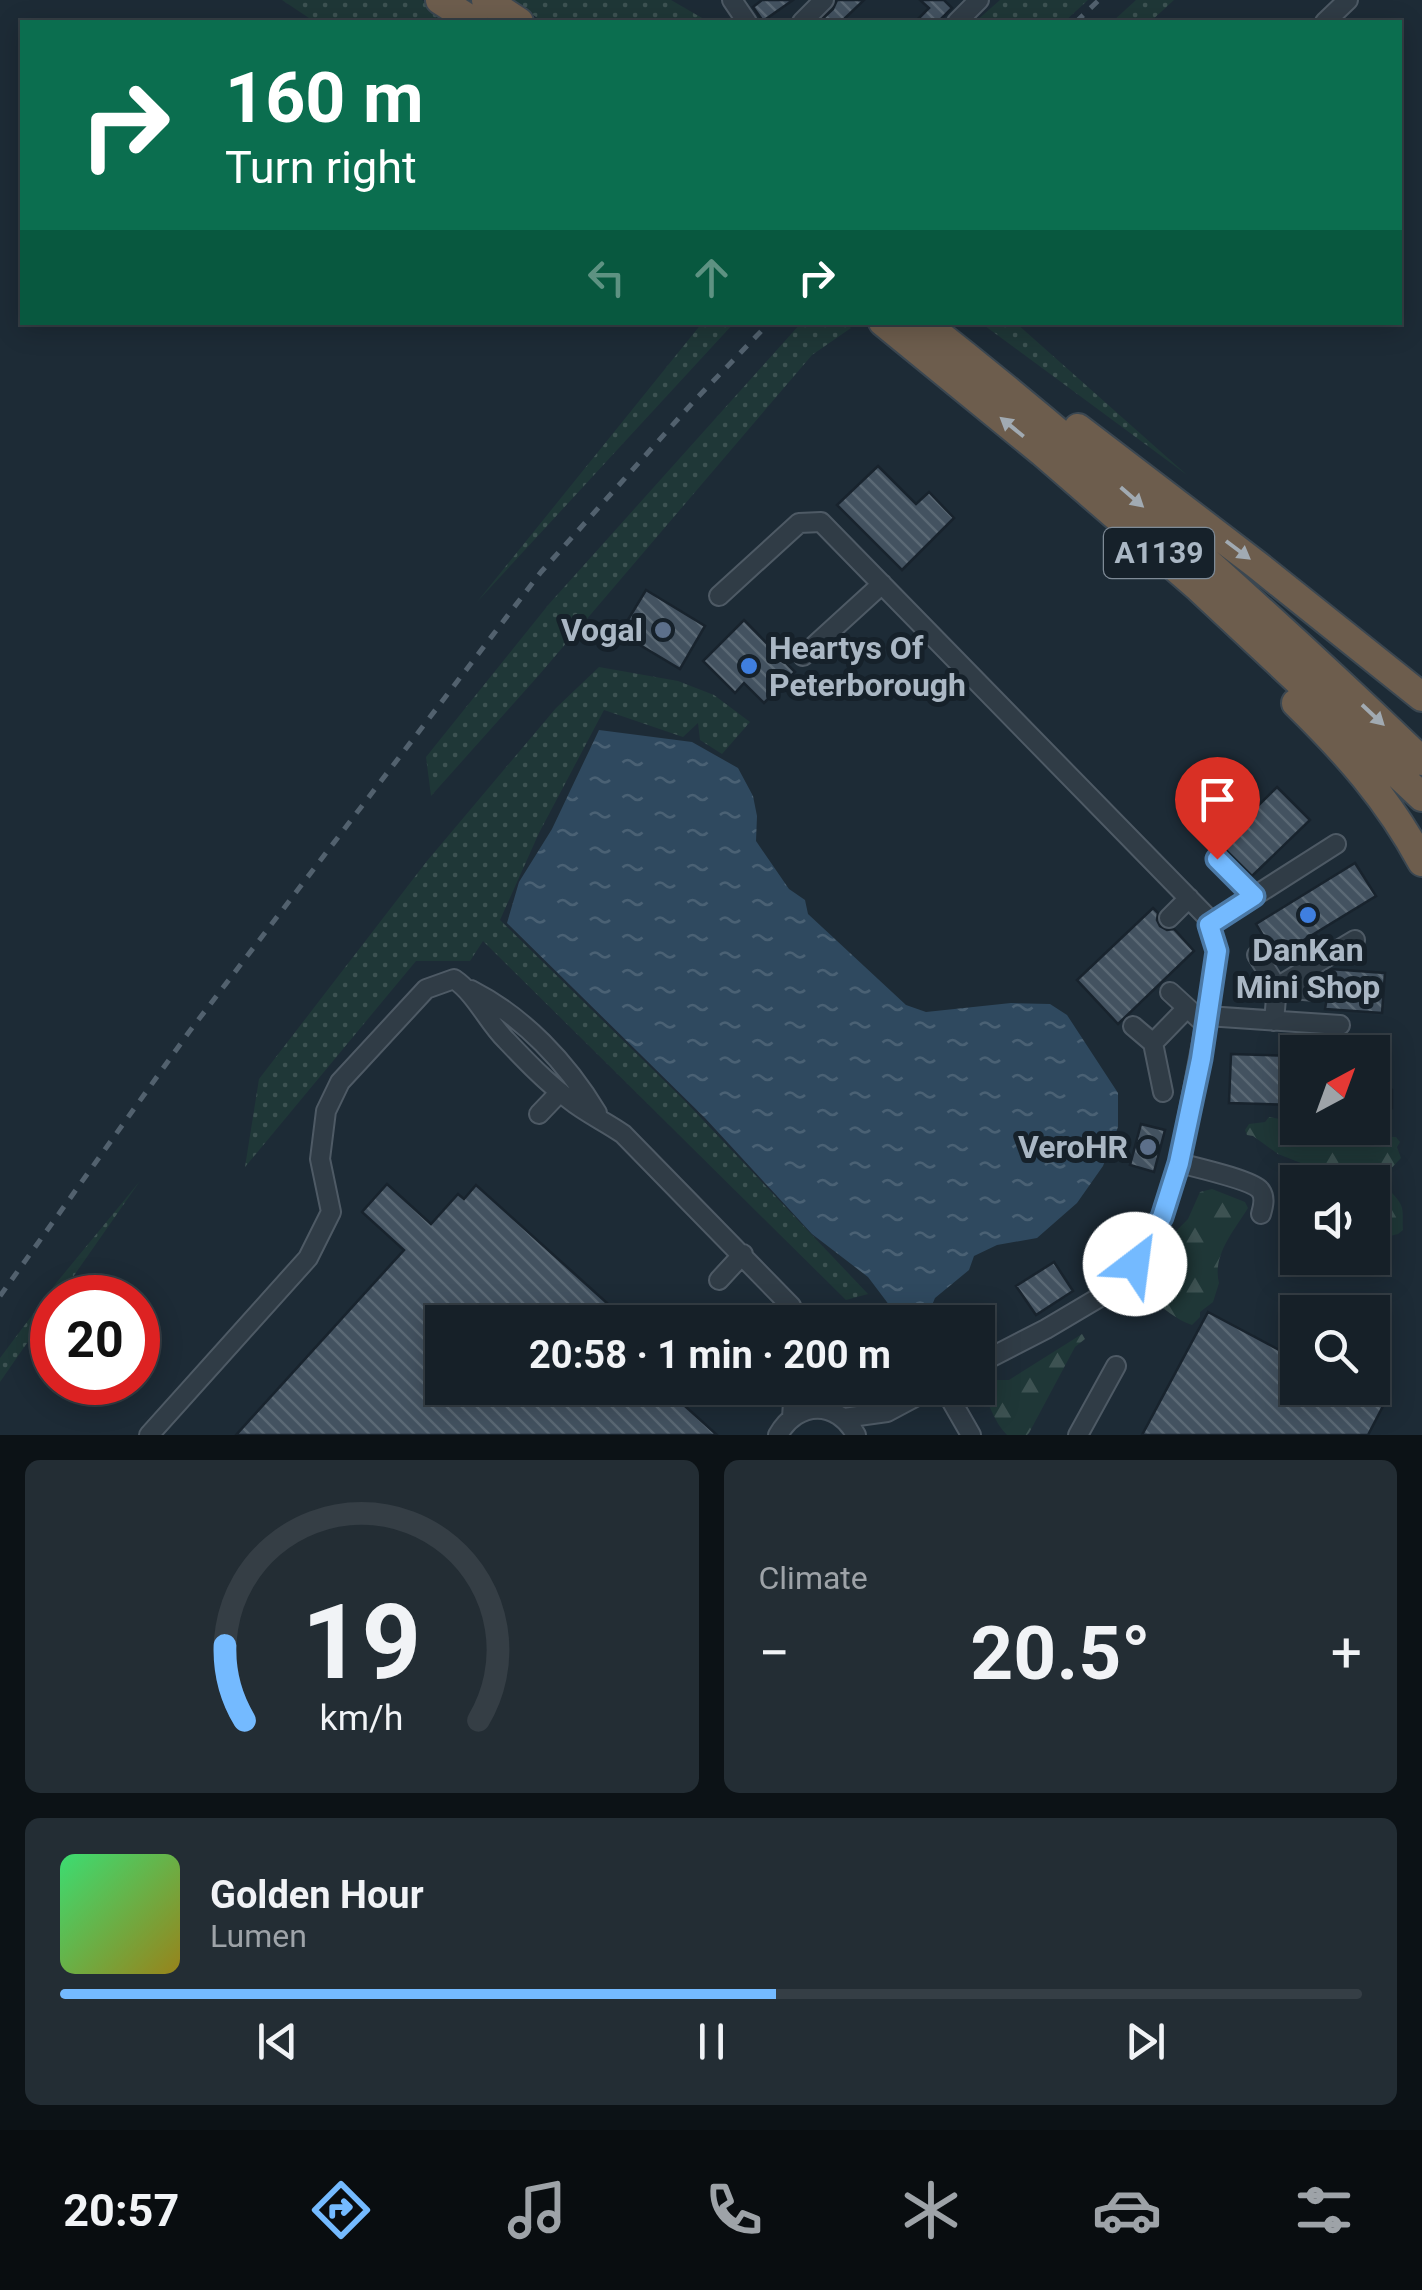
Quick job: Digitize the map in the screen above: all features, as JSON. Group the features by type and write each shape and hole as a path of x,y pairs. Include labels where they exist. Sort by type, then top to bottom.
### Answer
{"highway":[{"path":"440,0 471,20"},
{"name":"A1139","path":"887,325 1200,588 1422,797"},
{"name":"A1139","path":"927,326 1082,431 1422,697"},
{"name":"A1139","path":"927,326 1219,572 1422,762"},
{"name":"A1139","path":"1042,452 1357,765 1396,816 1422,862"}],"street":[{"path":"804,20 824,0"},
{"path":"959,20 979,0"},
{"path":"1327,20 1348,0"},
{"path":"719,596 799,523 821,522 1207,917 1217,951 1179,1163 1162,1217 1138,1260 1100,1298 995,1355"},
{"path":"803,656 882,584"},
{"path":"1209,925 1336,844"},
{"path":"1217,859 1254,896"},
{"path":"1169,918 1189,898"},
{"path":"1277,988 1356,940"},
{"path":"1257,955 1277,988 1274,1021"},
{"path":"149,1435 308,1258 331,1212 320,1159 326,1111 340,1082 426,988 454,980 494,1002 565,1066 600,1118"},
{"path":"466,988 492,1026 574,1104 623,1134 790,1305"},
{"path":"1277,988 1316,991"},
{"path":"1170,992 1206,1020 1340,1025"},
{"path":"1153,1042 1187,1008"},
{"path":"1133,1026 1153,1042 1164,1092"},
{"path":"539,1114 560,1092"},
{"path":"1179,1163 1249,1183 1260,1190 1265,1202 1261,1214"},
{"path":"1110,1239 1138,1260"},
{"path":"719,1280 742,1254"},
{"path":"1078,1435 1116,1366"},
{"path":"792,1417 793,1405"},
{"path":"866,1435 887,1412 900,1405"},
{"path":"954,1405 971,1435"},
{"path":"778,1435 792,1417 822,1408 844,1418 856,1435"},
{"path":"844,1418 887,1412"}],"green space":[{"path":"282,0 422,0 452,20 312,20"},
{"path":"512,0 671,0 706,20 540,20"},
{"path":"1000,0 1088,0 1066,20 977,20"},
{"path":"1136,0 1174,0 1152,20 1114,20"},
{"path":"700,325 732,325 477,602"},
{"path":"799,325 851,328 812,355 431,796 426,757 549,604"},
{"path":"984,325 1018,325 1187,475"},
{"path":"599,667 678,681 714,695 750,722 722,754 700,740 698,723 683,737 604,710 539,833 500,920 684,1100 868,1294 846,1300 483,941 470,961 416,961 245,1167 259,1079 427,861 556,708"},
{"path":"1269,1117 1280,1119 1280,1145 1390,1145 1390,1137 1396,1137 1401,1158 1390,1170 1390,1165 1303,1165 1247,1135 1249,1124 1265,1122"},
{"path":"140,1181 74,1275 63,1275"},
{"path":"1212,1189 1245,1202 1248,1208 1221,1253 1213,1302 1192,1325 1148,1297 1146,1285 1157,1271 1158,1261 1175,1242 1176,1231 1188,1219 1200,1192"},
{"path":"1390,1191 1401,1205 1403,1230 1390,1236"},
{"path":"30,1318 30,1339 0,1382 0,1358"},
{"path":"1082,1334 1085,1339 1075,1347 1027,1435 1007,1435 989,1405 995,1405 995,1380 1009,1380"}],"water":[{"path":"599,730 692,742 738,768 753,796 756,841 789,889 805,900 808,914 906,1005 926,1012 1011,1003 1050,1004 1067,1015 1118,1093 1118,1127 1103,1166 1077,1203 1037,1238 997,1245 974,1256 969,1270 935,1298 932,1305 889,1305 868,1277 812,1234 705,1118 507,923 519,882 552,829"}],"building":[{"path":"762,0 793,0 764,20 753,7"},
{"path":"837,0 864,0 843,20 821,20"},
{"path":"920,0 944,0 952,8 940,20 917,20 929,8"},
{"path":"878,466 916,504 929,492 954,518 902,570 837,505"},
{"name":"Vogal","path":"646,590 705,626 680,669 620,633"},
{"name":"Heartys Of Peterborough","path":"744,620 795,672 764,703 744,683 735,693 703,661"},
{"path":"1277,787 1310,820 1252,876 1217,846"},
{"path":"1355,863 1376,896 1276,957 1256,924"},
{"path":"1153,908 1160,926 1174,929 1194,951 1118,1024 1077,980"},
{"path":"1330,969 1385,973 1382,1013 1325,1009"},
{"path":"1231,1054 1280,1055 1280,1104 1229,1103"},
{"path":"1141,1124 1165,1130 1154,1172 1130,1165"},
{"path":"387,1184 431,1224 458,1194 464,1199 476,1185 609,1305 425,1305 425,1405 684,1405 717,1435 236,1435 404,1250 362,1212"},
{"path":"1054,1262 1073,1291 1036,1315 1016,1286"},
{"path":"1208,1312 1280,1350 1280,1405 1383,1406 1368,1435 1142,1435"}],"railway":[{"path":"1078,20 1099,0"},
{"path":"0,1296 189,1032 541,572 767,325"}],"place":[{"name":"Vogal","path":"663,630"},
{"name":"Heartys Of Peterborough","path":"749,666"},
{"name":"DanKan Mini Shop","path":"1308,915"},
{"name":"VeroHR","path":"1148,1147"}],"route":[{"path":"1135,1264 1162,1217 1179,1163 1201,1059 1217,951 1209,925 1254,896 1217,859"}]}
